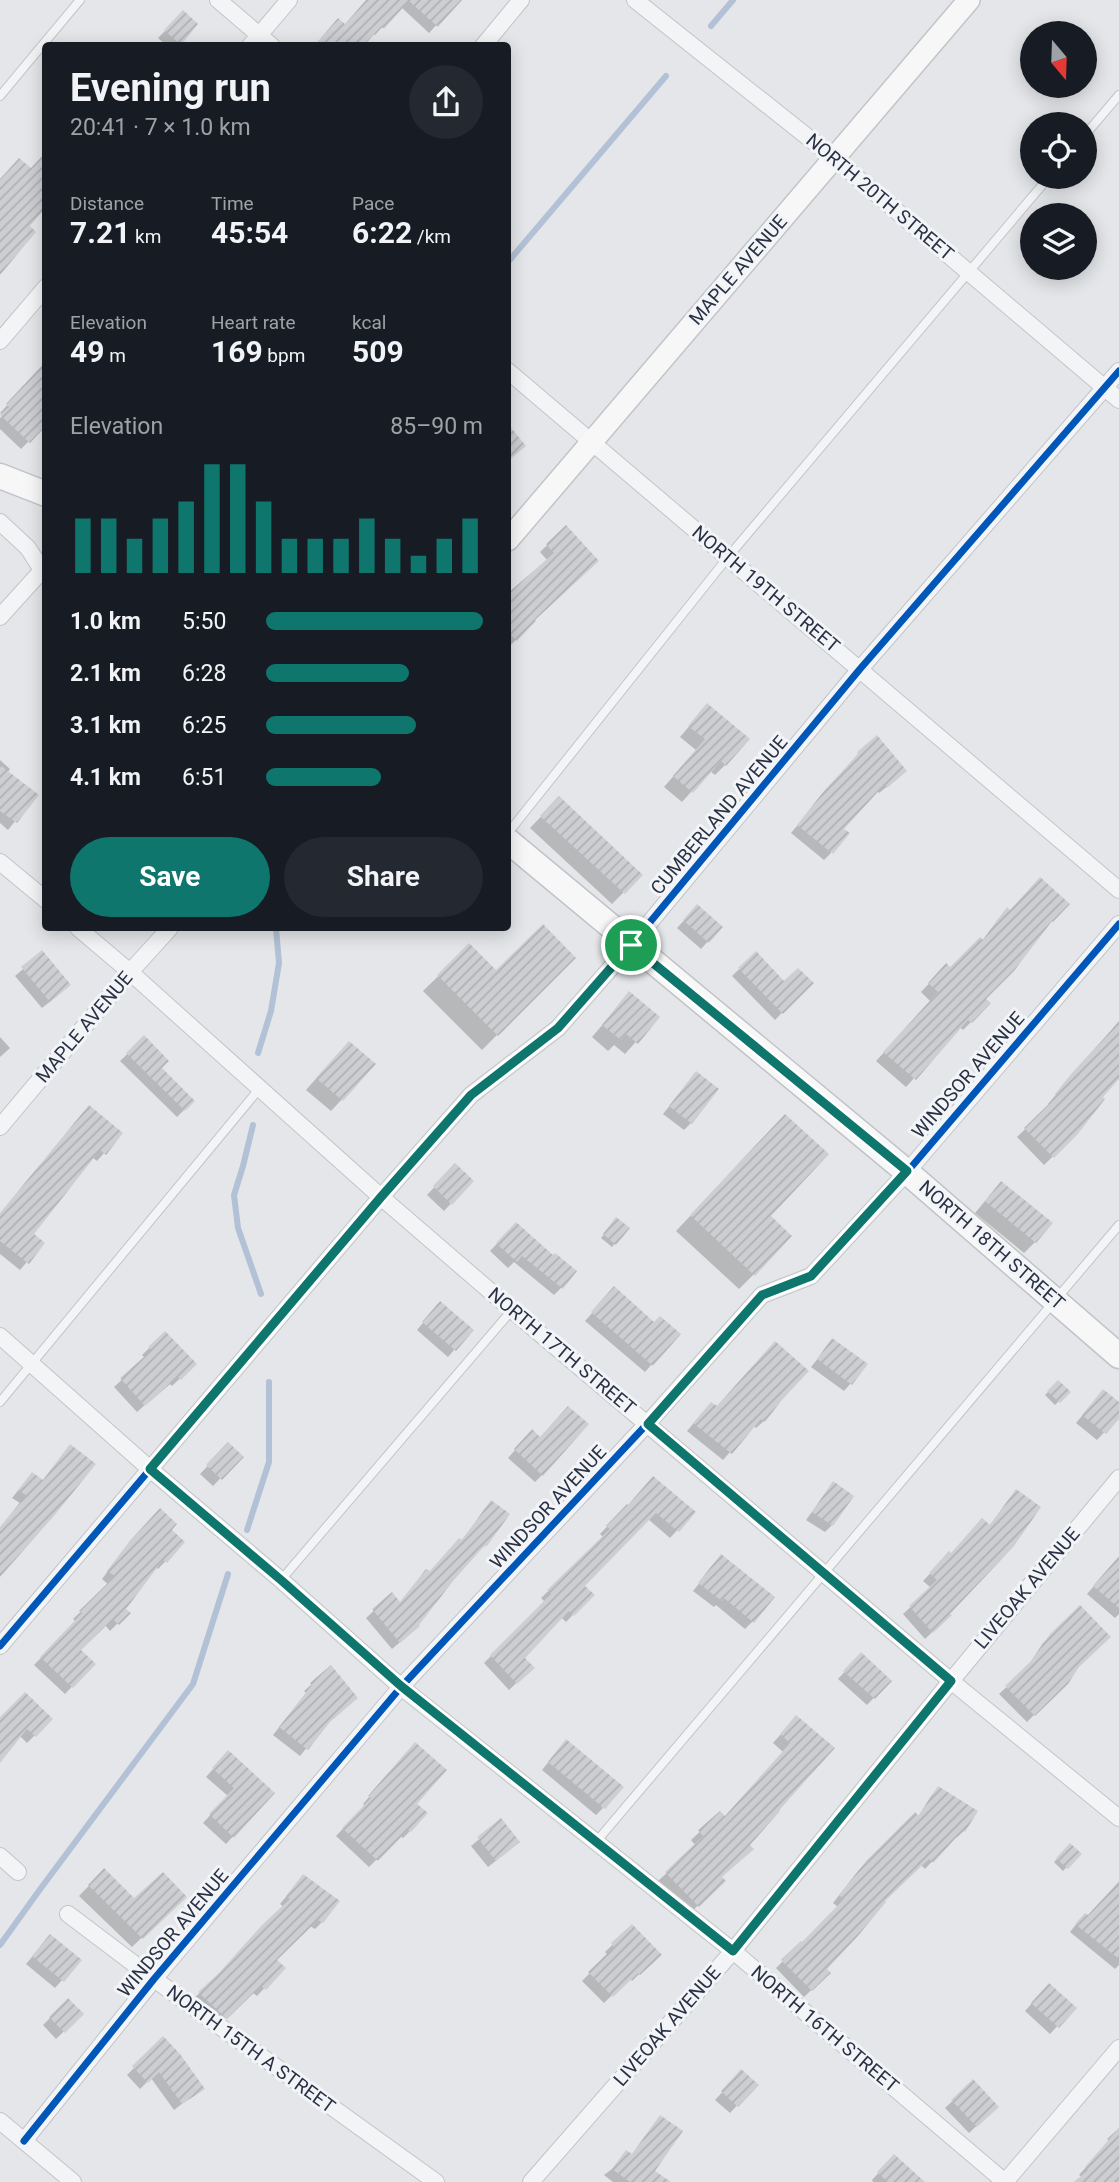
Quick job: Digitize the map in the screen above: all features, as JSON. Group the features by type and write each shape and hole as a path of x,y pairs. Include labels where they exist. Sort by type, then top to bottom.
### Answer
{"main road":[{"path":"0,476 42,492"},
{"name":"NORTH 18TH STREET","path":"511,844 907,1171 1119,1356"}],"street":[{"path":"218,0 260,42 289,0"},
{"path":"486,42 521,0"},
{"name":"NORTH 20TH STREET","path":"635,0 835,158 1119,400"},
{"name":"MAPLE AVENUE","path":"511,536 969,0"},
{"path":"0,341 42,293"},
{"name":"CUMBERLAND AVENUE","path":"0,1646 381,1197 471,1095 558,1028 631,945 860,669 1119,371"},
{"name":"NORTH 19TH STREET","path":"511,374 1119,890"},
{"path":"0,522 42,566"},
{"path":"0,617 42,570"},
{"path":"0,862 42,897"},
{"name":"WINDSOR AVENUE","path":"24,2141 154,1979 401,1686 648,1424 762,1295 811,1276 907,1171 1119,923"},
{"name":"NORTH 17TH STREET","path":"82,931 512,1310 951,1681 1119,1818"},
{"name":"MAPLE AVENUE","path":"0,1127 167,931"},
{"name":"NORTH 16TH STREET","path":"0,1336 401,1686 733,1951 1005,2182"},
{"name":"LIVEOAK AVENUE","path":"531,2182 733,1951 1119,1478"},
{"path":"0,1856 18,1872"},
{"name":"NORTH 15TH A STREET","path":"68,1914 436,2182"},
{"path":"1005,2182 1119,2048"},
{"path":"0,2121 73,2182"}],"lane":[{"path":"45,42 80,0"},
{"path":"0,96 42,46"},
{"path":"1097,121 1119,95"},
{"path":"511,829 728,557 1039,189"},
{"path":"0,1402 260,1088"},
{"path":"596,1842 1119,1225"},
{"path":"281,1580 512,1310"}],"building":[{"path":"366,0 462,0 438,27 409,1 384,29 381,26 367,42 317,42 338,18 345,24"},
{"path":"183,10 198,24 183,42 178,42 164,30"},
{"path":"42,156 42,212 30,226 36,232 0,275 0,179 19,158 31,168"},
{"path":"42,365 42,430 30,443 0,415 9,407 6,404"},
{"path":"511,428 526,446 511,458"},
{"path":"566,525 599,561 535,620 517,641 511,635 511,590 554,553 546,544"},
{"path":"707,703 750,739 726,766 721,761 693,793 673,776 705,739 688,726"},
{"path":"877,735 907,771 887,788 885,784 844,829 850,833 833,854 797,825 857,752"},
{"path":"0,765 39,795 17,823 0,811"},
{"path":"559,796 643,875 625,894 540,816"},
{"path":"1040,877 1070,904 1052,921 1014,971 986,999 991,1003 972,1023 968,1020 916,1080 883,1052 938,992 928,983 946,963 950,967 980,937 983,940 1007,907 1010,910"},
{"path":"697,904 723,927 709,943 683,920"},
{"path":"543,924 576,958 498,1036 437,975 469,943 496,970"},
{"path":"42,950 71,985 50,1002 21,967"},
{"path":"756,951 784,981 798,968 814,983 783,1014 738,968"},
{"path":"629,991 660,1017 638,1044 626,1034 621,1040 602,1025"},
{"path":"1119,1022 1119,1079 1077,1135 1054,1158 1024,1128 1057,1096 1055,1094 1072,1073"},
{"path":"144,1035 169,1061 162,1068 195,1101 185,1111 126,1053"},
{"path":"349,1041 376,1064 343,1101 316,1078"},
{"path":"696,1071 719,1089 692,1124 669,1106"},
{"path":"89,1105 123,1133 106,1155 100,1150 34,1234 45,1243 29,1264 0,1241 0,1213"},
{"path":"785,1114 829,1154 771,1216 792,1236 755,1276 690,1215"},
{"path":"455,1163 474,1181 452,1205 433,1186"},
{"path":"1001,1181 1053,1223 1036,1243 985,1201"},
{"path":"616,1217 630,1228 616,1245 603,1234"},
{"path":"516,1222 553,1255 555,1253 577,1271 563,1289 522,1256 517,1262 496,1243"},
{"path":"614,1286 654,1322 660,1316 681,1334 653,1366 591,1312"},
{"path":"440,1301 474,1330 456,1351 422,1322"},
{"path":"165,1331 197,1364 181,1380 178,1377 145,1406 120,1378 152,1350 148,1347"},
{"path":"832,1338 868,1364 852,1385 817,1359"},
{"path":"775,1341 809,1371 765,1422 761,1419 732,1454 693,1423 711,1402 717,1406"},
{"path":"1058,1380 1071,1392 1060,1403 1047,1391"},
{"path":"1103,1389 1119,1402 1119,1419 1106,1434 1082,1415"},
{"path":"568,1406 589,1424 543,1476 514,1449 532,1429 540,1437"},
{"path":"228,1442 244,1457 222,1480 206,1465"},
{"path":"70,1444 96,1464 0,1577 0,1527 26,1495 18,1490 32,1472 43,1480"},
{"path":"653,1476 696,1512 679,1532 656,1513 585,1586 595,1595 574,1616 569,1611 525,1658 535,1668 517,1684 490,1655 551,1594 547,1590 610,1529 606,1526"},
{"path":"833,1481 854,1496 833,1526 812,1512"},
{"path":"1016,1489 1041,1507 1014,1546 933,1633 909,1606 937,1580 929,1573 949,1551 951,1553 982,1518 990,1525"},
{"path":"491,1500 510,1514 487,1546 485,1545 453,1581 420,1626 400,1643 372,1609 392,1592 400,1602 426,1569 430,1571 459,1538 462,1540"},
{"path":"160,1508 177,1524 172,1530 185,1542 167,1563 163,1560 126,1609 131,1613 119,1625 113,1619 81,1650 96,1664 73,1688 40,1657 82,1613 79,1611 115,1576 107,1571"},
{"path":"721,1554 775,1597 754,1623 724,1598 722,1601 698,1583"},
{"path":"1119,1556 1119,1608 1093,1586"},
{"path":"1080,1605 1111,1637 1079,1667 1068,1684 1035,1716 1005,1686 1032,1660 1050,1634"},
{"path":"861,1652 892,1681 875,1699 843,1671"},
{"path":"331,1665 358,1698 330,1722 308,1750 279,1727 312,1685 310,1683"},
{"path":"25,1692 53,1719 36,1737 27,1729 0,1763 0,1717"},
{"path":"796,1715 835,1748 750,1845 754,1849 722,1877 726,1881 699,1907 665,1872 703,1836 698,1830 720,1811 725,1816 790,1743 780,1734"},
{"path":"566,1739 624,1787 605,1809 548,1762"},
{"path":"415,1742 447,1770 417,1804 428,1813 378,1861 342,1828 371,1798 368,1796"},
{"path":"228,1750 275,1793 234,1838 209,1814 234,1788 212,1768"},
{"path":"938,1786 978,1811 965,1832 963,1830 933,1863 929,1859 885,1901 827,1969 831,1973 812,1991 781,1960 844,1899 839,1895 867,1860 915,1812 919,1816"},
{"path":"501,1818 520,1842 496,1861 477,1837"},
{"path":"1070,1843 1082,1854 1068,1869 1056,1858"},
{"path":"104,1868 134,1898 163,1872 187,1897 143,1939 88,1885"},
{"path":"303,1874 340,1901 323,1923 318,1920 277,1960 286,1968 266,1990 261,1986 227,2019 198,1992 290,1899 286,1896"},
{"path":"1119,1881 1119,1959 1075,1924 1085,1913 1088,1915"},
{"path":"632,1924 662,1955 613,1997 588,1972 614,1947 611,1943"},
{"path":"50,1934 82,1960 64,1982 32,1956"},
{"path":"1049,1983 1077,2008 1059,2028 1031,2003"},
{"path":"68,1998 84,2014 65,2033 49,2017"},
{"path":"163,2036 180,2054 205,2089 182,2104 159,2072 148,2083 132,2066"},
{"path":"741,2069 759,2085 738,2107 721,2091"},
{"path":"973,2079 999,2107 977,2127 951,2100"},
{"path":"660,2115 683,2131 655,2171 671,2182 630,2182 612,2169 626,2150 632,2154"},
{"path":"1119,2128 1119,2182 1074,2182 1088,2170 1085,2167"},
{"path":"894,2154 925,2182 888,2182 877,2172"}],"waterway":[{"path":"711,26 733,0"},
{"path":"511,258 666,76"},
{"path":"258,1053 271,1011 279,963 276,931"},
{"path":"253,1125 234,1195 238,1228 261,1294"},
{"path":"247,1530 269,1462 269,1382"},
{"path":"0,1945 193,1684 228,1574"}],"cycle path":[{"path":"0,1646 381,1197 471,1095 558,1028 631,945 860,669 1119,371"},
{"path":"24,2141 154,1979 401,1687 647,1424 762,1295 811,1276 907,1172 1119,924"}],"route":[{"path":"631,945 907,1171 811,1276 762,1295 648,1424 951,1681 733,1951 401,1686 150,1469 471,1095 558,1028 631,945"}]}
